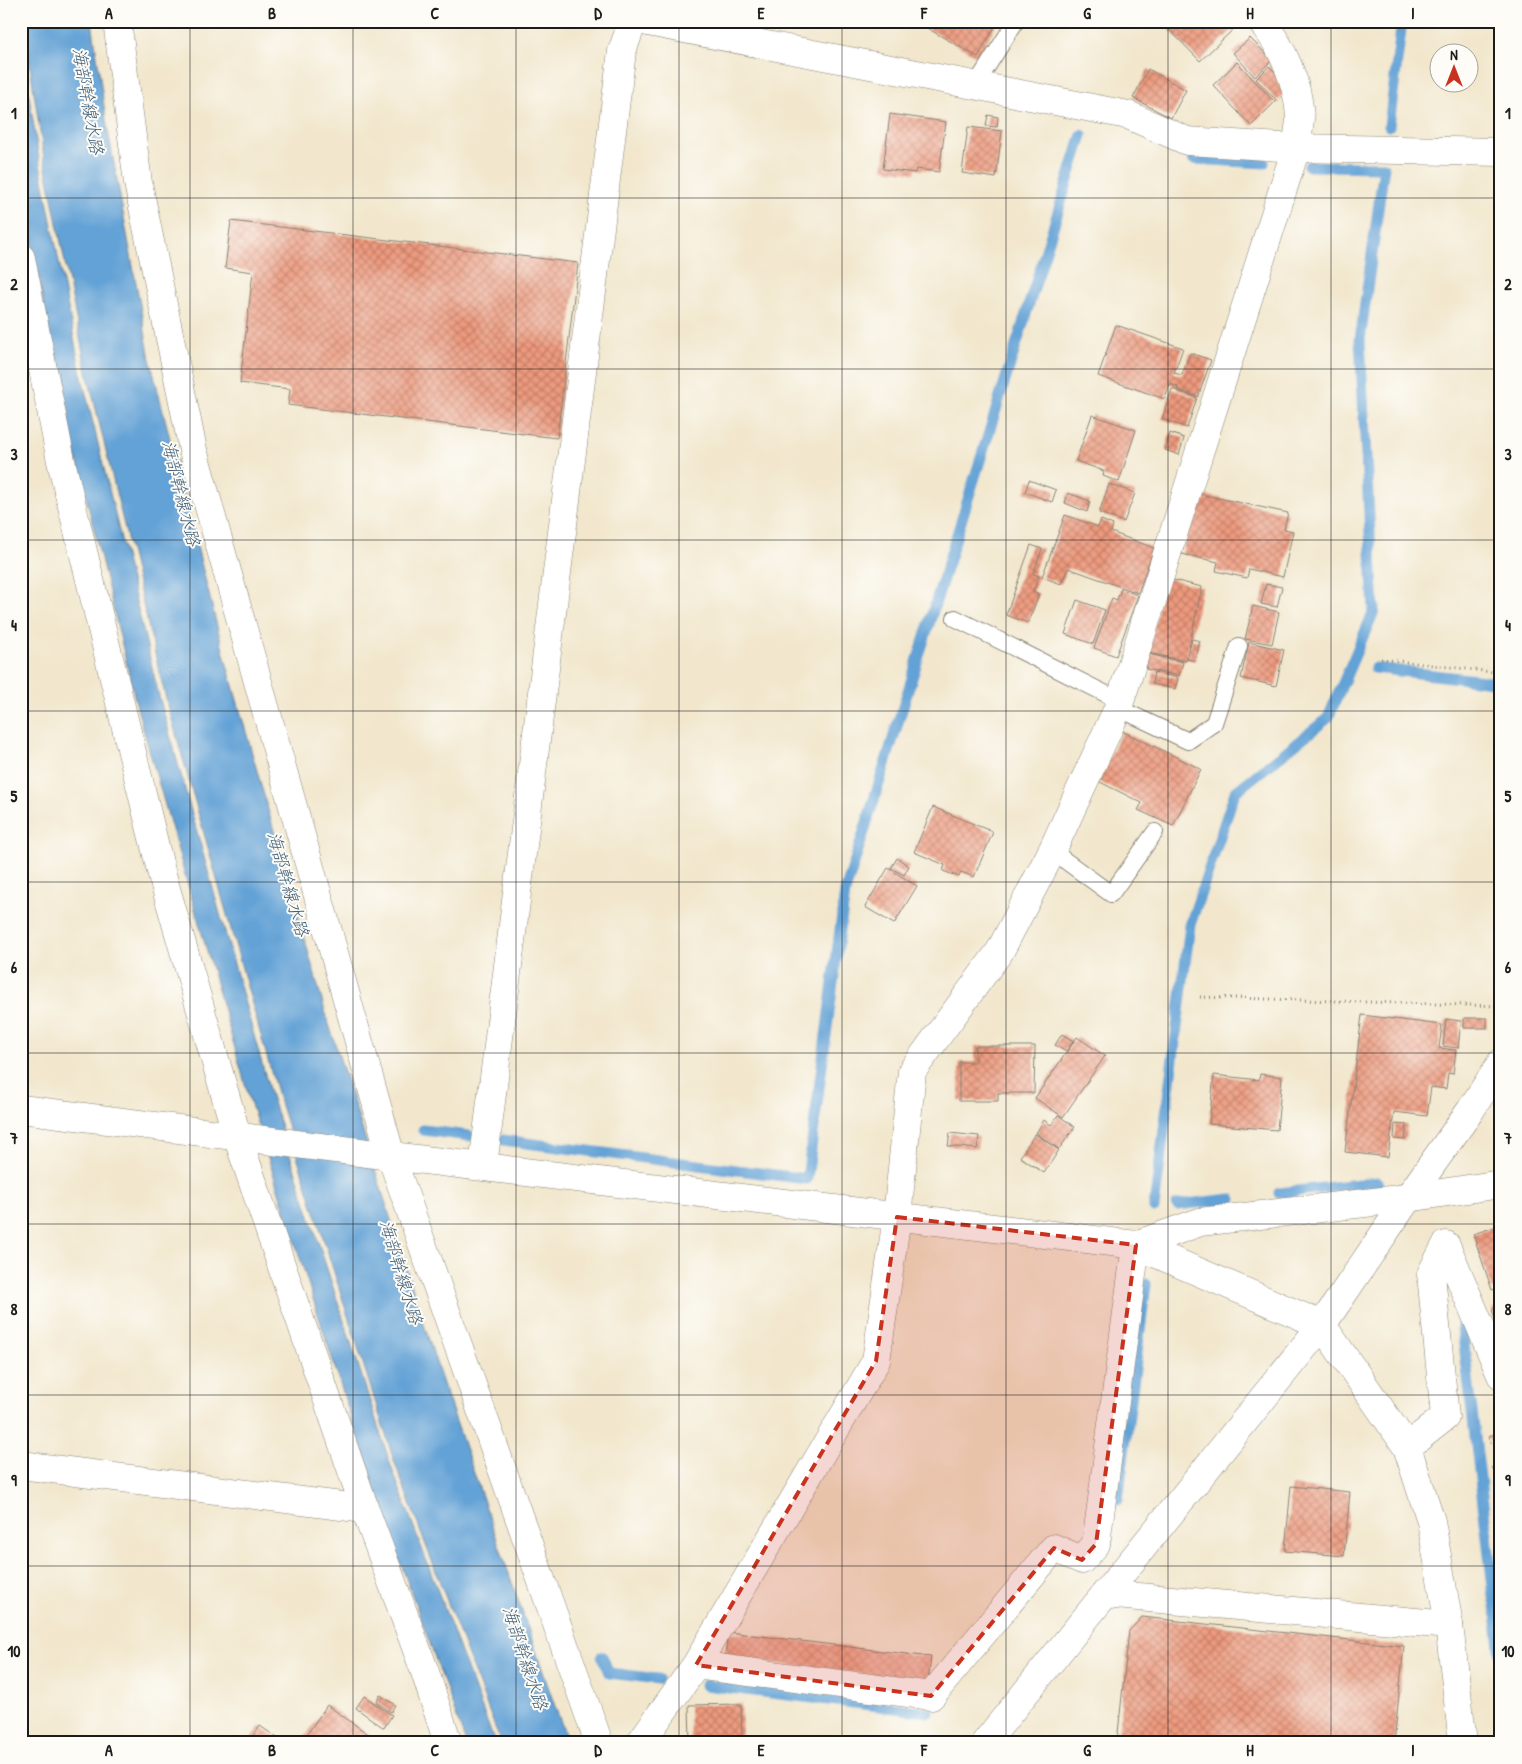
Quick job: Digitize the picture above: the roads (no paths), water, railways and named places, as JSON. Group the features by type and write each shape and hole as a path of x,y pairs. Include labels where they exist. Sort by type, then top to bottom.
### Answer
{"street":[{"path":"117,21 138,183 193,450 381,1155 599,1743"},
{"path":"483,1166 622,51 633,21"},
{"path":"644,21 707,28 975,86 1128,116 1187,142 1296,148 1501,152"},
{"path":"640,1743 696,1665 876,1361 897,1217 912,1071 1000,951 1052,851 1119,704 1296,148 1300,118 1292,76 1274,36 1261,21"},
{"path":"21,258 63,471 162,871 244,1137 365,1509 425,1672 448,1743"},
{"path":"985,1743 1322,1325 1501,1063"},
{"path":"21,1109 381,1155 1136,1245 1322,1325 1407,1447 1432,1520 1449,1625 1463,1743"},
{"path":"1136,1245 1200,1222 1408,1198 1501,1184"},
{"path":"696,1665 931,1696 1054,1548 1082,1560 1096,1544 1136,1245"},
{"path":"1407,1447 1444,1417 1430,1274 1446,1245 1500,1372"},
{"path":"21,1465 365,1509"},
{"path":"1105,1594 1449,1625"}],"lane":[{"path":"975,86 1016,21"},
{"path":"955,618 1188,741 1214,723 1239,646"},
{"path":"1052,851 1111,894 1155,832"}],"water":[{"name":"海部幹線水路","path":"23,21 92,21 106,120 150,359 224,654 327,1018 442,1381 569,1743 501,1743 395,1464 278,1096 165,695 86,368 44,158"},
{"path":"21,43 39,159 80,369 159,696 271,1096 391,1466 495,1743 466,1743 374,1490 250,1101 138,711 58,381 21,186"}],"waterway":[{"path":"1389,126 1402,21"},
{"path":"503,1140 807,1179 845,892 1082,135"},
{"path":"1193,159 1264,163"},
{"path":"1154,1208 1190,925 1235,792 1328,718 1374,611 1360,340 1384,167 1309,166"},
{"path":"1375,668 1501,683"},
{"path":"423,1130 469,1136"},
{"path":"1279,1193 1378,1182"},
{"path":"1177,1205 1231,1199"},
{"path":"1118,1499 1146,1284"},
{"path":"1462,1327 1501,1655"},
{"path":"602,1656 609,1673 658,1679"},
{"path":"705,1685 928,1712"}]}
